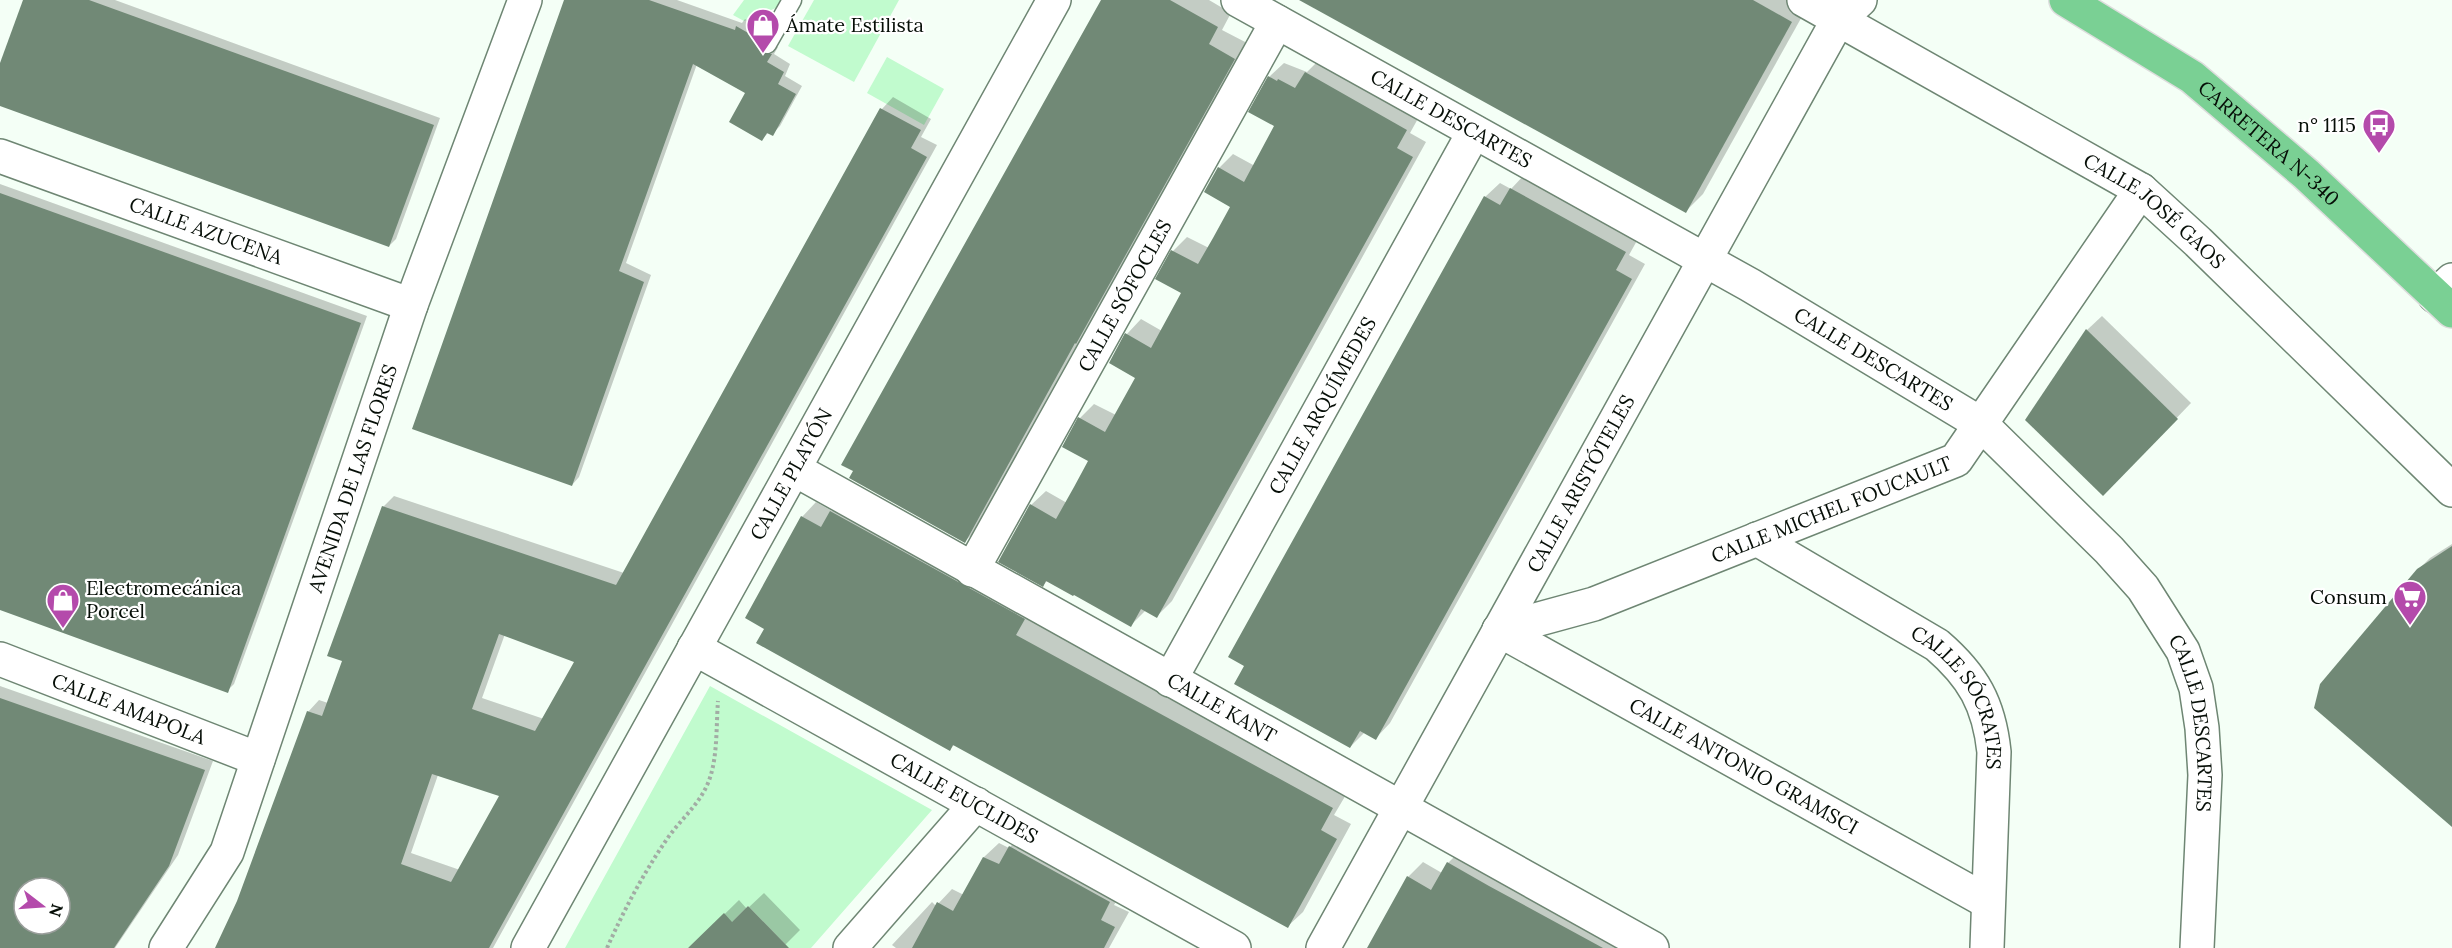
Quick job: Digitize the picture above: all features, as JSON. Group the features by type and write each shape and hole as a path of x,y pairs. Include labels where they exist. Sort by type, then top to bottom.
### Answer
{"highway":[{"name":"CARRETERA N-340","path":"2066,0 2192,77 2446,296"}],"street":[{"name":"AVENIDA DE LAS FLORES","path":"166,948 227,852 411,305 525,0"},
{"name":"CALLE PLATÓN","path":"528,948 1054,0"},
{"name":"CALLE DESCARTES","path":"1238,0 1705,260 1981,424 2116,558 2143,588 2183,651 2196,688 2202,728 2205,775 2198,948"},
{"name":"CALLE JOSÉ GAOS","path":"1804,0 1844,7 2141,190 2198,242 2442,483 2452,490"},
{"name":"CALLE ARISTÓTELES","path":"1323,948 1844,7"},
{"name":"CALLE SÓFOCLES","path":"972,570 1277,22"},
{"name":"CALLE ARQUÍMEDES","path":"1170,680 1474,132"},
{"name":"CALLE AZUCENA","path":"0,156 411,305"},
{"name":"CALLE MICHEL FOUCAULT","path":"1499,630 1594,604 1956,460 2141,190"},
{"name":"CALLE KANT","path":"794,469 1652,948"},
{"name":"CALLE SÓCRATES","path":"1758,539 1937,645 1954,660 1979,693 1992,733 1994,752 1987,948"},
{"name":"CALLE ANTONIO GRAMSCI","path":"1499,630 1988,902"},
{"name":"CALLE EUCLIDES","path":"694,648 1234,948"},
{"name":"CALLE AMAPOLA","path":"0,659 258,759"},
{"path":"850,948 976,804"},
{"path":"1143,897 1171,924 1177,948"}],"lane":[{"path":"767,44 792,0"}],"path":[{"path":"607,948 629,900 668,837 701,796 709,782 718,691"}],"green space":[{"path":"744,0 781,0 776,8 744,21 733,15"},
{"path":"814,0 899,0 854,82 788,46"},
{"path":"887,57 944,89 924,125 867,93"},
{"path":"710,686 932,810 811,948 784,948 786,945 748,906 732,922 688,948 565,948"}],"building":[{"path":"23,0 89,0 434,125 389,247 0,106 0,63"},
{"path":"564,0 649,0 735,30 736,26 757,38 756,45 761,53 772,54 767,62 784,72 778,84 796,94 773,136 767,133 762,141 729,122 745,93 693,64 619,271 644,282 572,486 412,429"},
{"path":"1101,0 1170,0 1218,27 1209,44 1235,59 965,543 849,478 853,471 841,465"},
{"path":"1299,0 1753,0 1792,22 1686,213"},
{"path":"1305,72 1407,130 1397,148 1413,157 1157,618 1141,609 1131,627 1046,581 1043,587 998,562 1030,504 1056,519 1074,487 1088,461 1062,447 1078,417 1105,432 1135,378 1109,363 1125,333 1151,348 1181,293 1155,279 1171,250 1198,264 1213,238 1230,207 1204,192 1218,167 1244,182 1274,126 1248,112 1268,76 1295,88"},
{"path":"880,108 921,130 911,148 927,157 489,948 215,948 237,901 307,711 322,716 342,661 327,656 382,506 616,585","holes":["499,634 574,662 535,731 472,709","432,774 499,796 451,882 401,864"]},
{"path":"1510,188 1626,252 1616,270 1632,279 1376,740 1360,731 1350,748 1234,684 1244,666 1228,657 1484,196 1500,205"},
{"path":"0,193 361,323 228,693 0,610"},
{"path":"2086,329 2178,419 2103,496 2025,420"},
{"path":"830,511 1025,619 1016,635 1333,808 1321,830 1337,839 1288,928 953,745 950,751 756,643 764,629 745,618 801,516 821,527"},
{"name":"Consum","path":"2452,546 2452,827 2314,708 2320,684 2417,569"},
{"path":"0,698 205,770 169,866 114,948 0,948"},
{"path":"1009,846 1110,902 1101,920 1115,927 1104,948 912,948 937,902 953,911 983,857 999,864"},
{"path":"1447,862 1603,948 1367,948 1407,876 1431,890"},
{"path":"748,906 789,948 688,948 724,913 732,922"}],"place":[{"name":"Ámate Estilista","path":"763,54"},
{"name":"n° 1115","path":"2379,154"},
{"name":"Consum","path":"2410,626"},
{"name":"Electromecánica Porcel","path":"63,629"}]}
